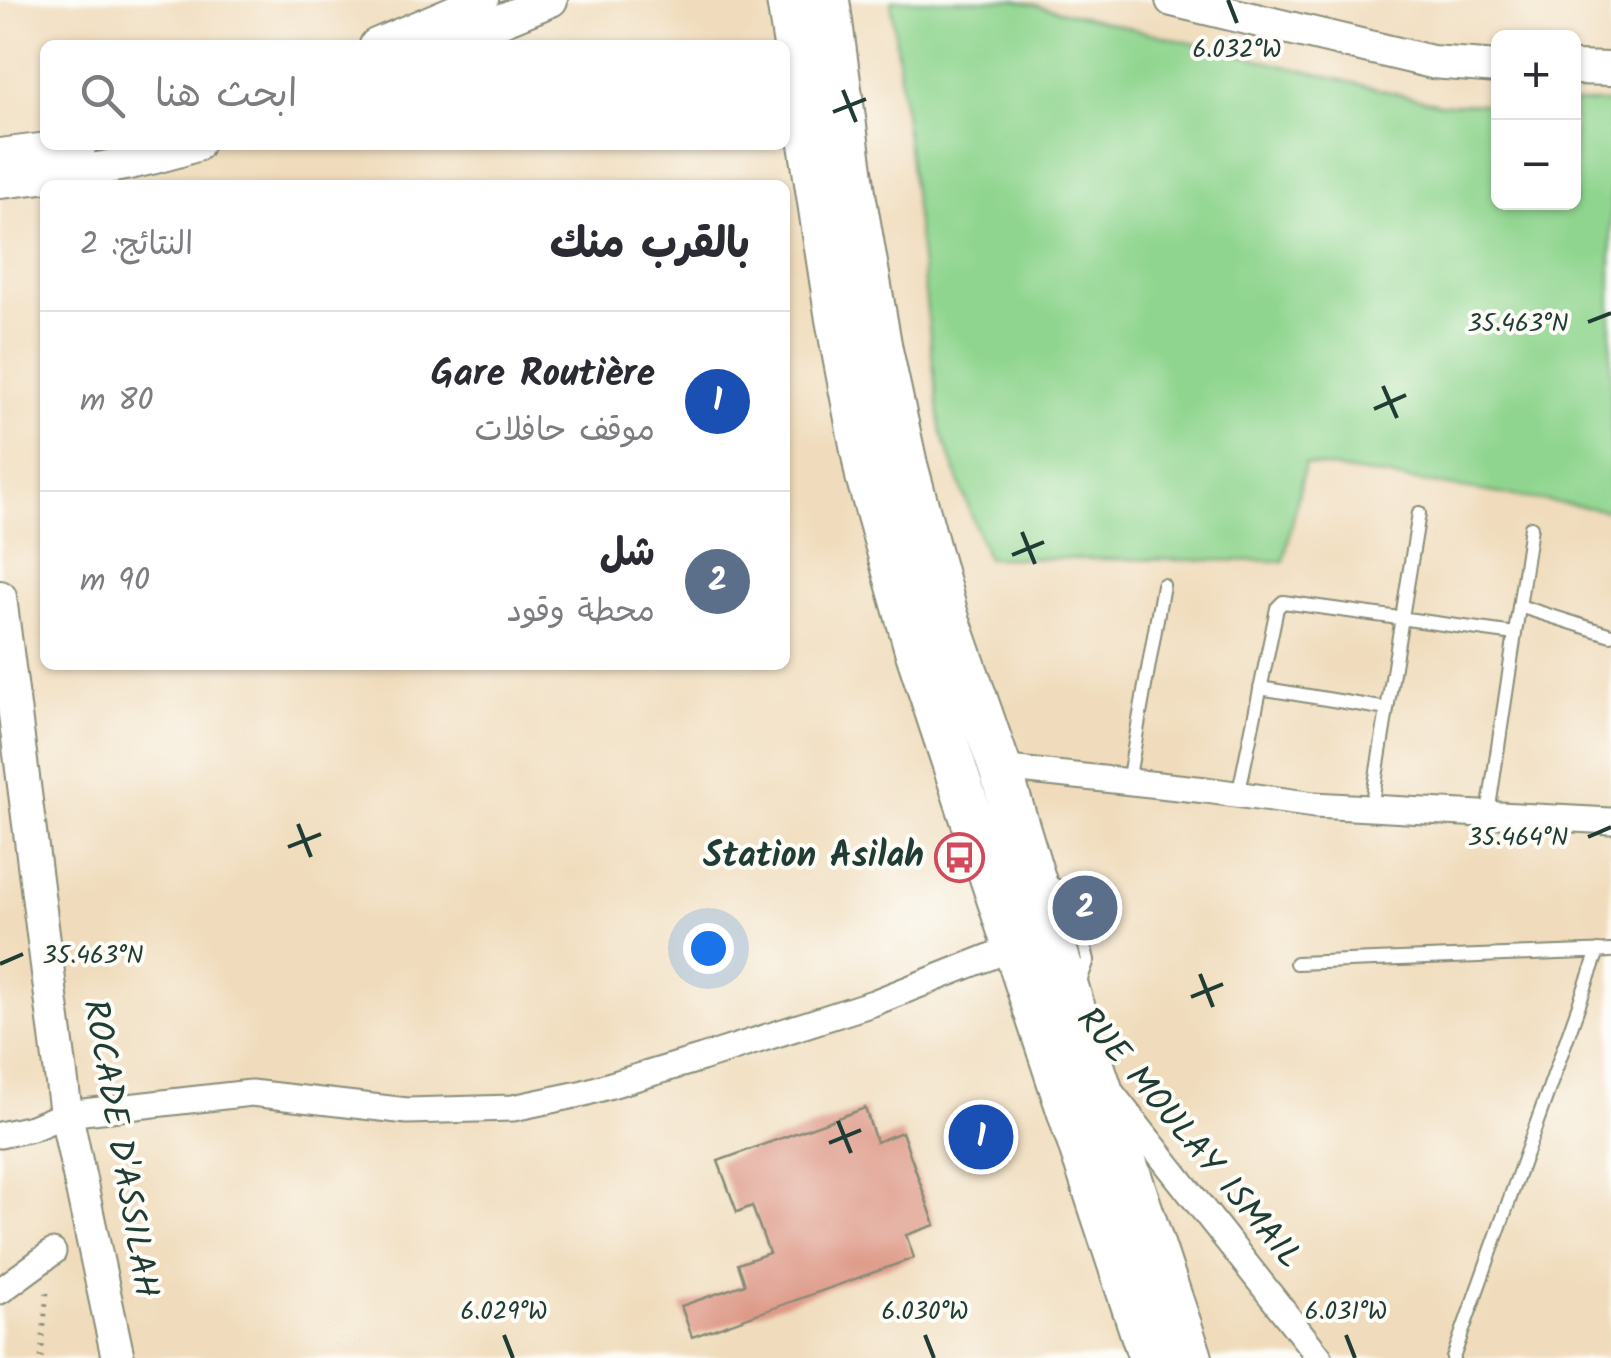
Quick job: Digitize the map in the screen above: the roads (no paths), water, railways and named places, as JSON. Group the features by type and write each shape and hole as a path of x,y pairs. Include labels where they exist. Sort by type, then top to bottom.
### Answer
{"main road":[{"path":"788,0 837,319 867,476 916,654 1054,1008 1150,1358"},
{"path":"828,0 855,200 881,350 906,465 948,616 1031,869 1031,941"},
{"path":"1054,1008 1095,1072 1191,1358"}],"street":[{"path":"388,40 482,0"},
{"path":"454,40 550,0"},
{"path":"1172,0 1258,10 1432,62 1491,66"},
{"path":"1581,68 1611,69"},
{"path":"0,155 40,150"},
{"path":"0,182 108,169 181,150"},
{"name":"ROCADE D'ASSILAH","path":"0,597 66,1114 118,1358"},
{"path":"1000,768 1371,808 1611,821"},
{"path":"0,1135 32,1128 66,1114 252,1093 407,1111 513,1108 702,1058 873,1003 1031,941"},
{"name":"RUE MOULAY ISMAIL","path":"1095,1072 1320,1358"},
{"path":"0,1291 53,1252"}],"lane":[{"path":"1371,808 1419,513"},
{"path":"1488,814 1531,527"},
{"path":"1128,782 1164,585"},
{"path":"1238,796 1276,608 1283,602 1515,634"},
{"path":"1519,606 1611,635"},
{"path":"1260,688 1387,709"},
{"path":"1031,869 1073,896 1088,960 1054,1008"},
{"path":"1296,963 1604,951 1453,1358"}],"place":[{"name":"Station Asilah","path":"959,857"},
{"name":"شل","path":"1085,908"},
{"name":"Gare Routière","path":"981,1137"}]}
